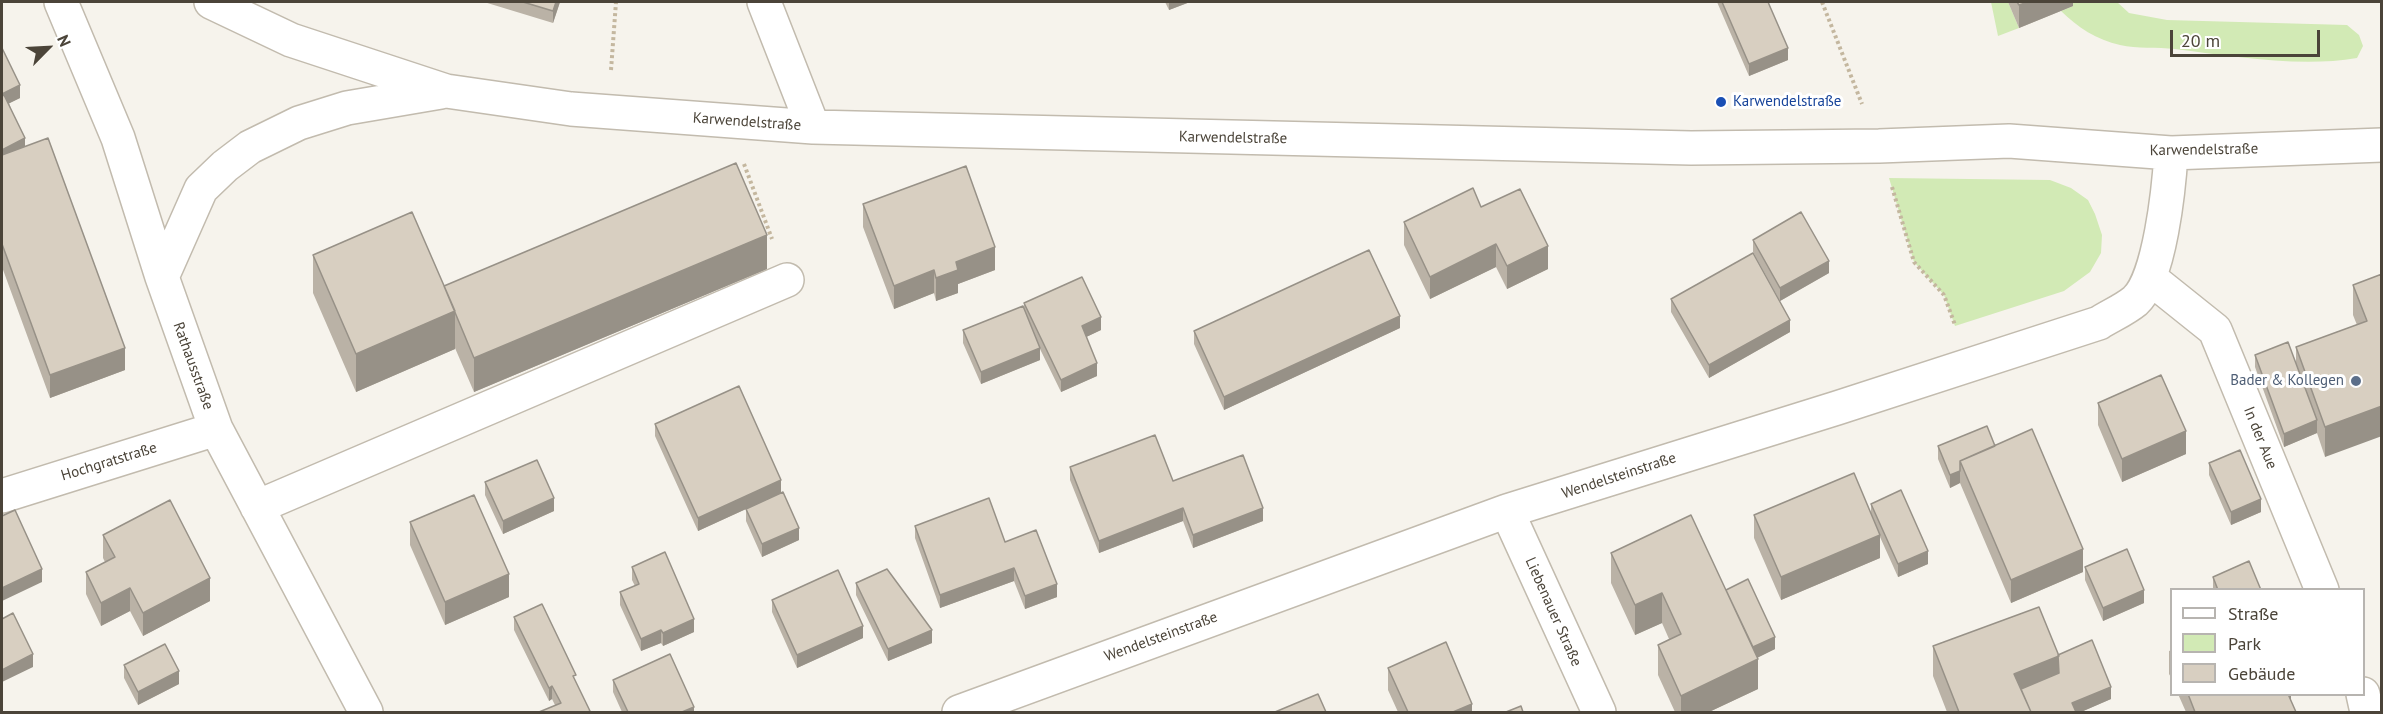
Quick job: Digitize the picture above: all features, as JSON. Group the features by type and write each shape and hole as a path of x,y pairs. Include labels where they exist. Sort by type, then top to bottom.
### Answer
{"street":[{"name":"Rathausstraße","path":"61,2 118,138 162,277 216,429 366,712"},
{"name":"Karwendelstraße","path":"211,2 291,40 446,91 607,111 728,122 813,127 1691,148 1879,146 2009,141 2171,153 2382,146"},
{"path":"764,2 813,127"},
{"name":"Karwendelstraße","path":"162,277 201,189 225,166 250,147 299,123 346,108 446,91"},
{"name":"Wendelsteinstraße","path":"959,712 1507,511 2098,323 2136,300 2150,278 2168,195 2171,153"},
{"name":"In der Aue","path":"2150,278 2215,330 2321,588"},
{"path":"257,507 787,280"},
{"name":"Hochgratstraße","path":"2,496 216,429"},
{"name":"Liebenauer Straße","path":"1507,511 1599,712"},
{"path":"2363,696 2367,712"}],"path":[{"path":"607,111 616,2"},
{"path":"1822,2 1879,146 1914,262 1944,295 1967,366"},
{"path":"728,122 787,280"}],"green space":[{"path":"1991,2 2008,2 2019,28 1998,36"},
{"path":"2071,2 2117,2 2129,13 2167,20 2347,25 2359,35 2363,46 2357,58 2313,62 2266,60 2175,49 2127,46 2095,36 2074,22 2061,11 2073,6"},
{"path":"1889,178 2050,180 2071,188 2088,200 2102,235 2101,253 2090,272 2064,291 1955,326 1944,295 1914,262"}],"building":[{"path":"523,2 556,2 553,11"},
{"path":"1722,2 1768,2 1788,48 1749,64"},
{"path":"2,48 20,85 2,94"},
{"path":"4,95 25,138 2,150 2,96"},
{"path":"48,138 125,348 50,375 2,244 2,155"},
{"path":"736,163 767,235 474,358 444,286"},
{"path":"966,166 995,247 956,262 958,270 936,278 934,270 894,286 863,204"},
{"path":"1473,188 1481,207 1520,189 1548,246 1507,266 1496,244 1430,277 1404,222"},
{"path":"412,212 455,311 356,354 313,255"},
{"path":"1801,212 1829,261 1780,288 1753,240"},
{"path":"1369,250 1400,316 1224,397 1194,331"},
{"path":"1753,253 1790,320 1709,365 1671,299"},
{"path":"2382,274 2382,406 2325,427 2296,347 2367,321 2353,285"},
{"path":"1082,277 1101,317 1082,326 1097,363 1061,380 1024,303"},
{"path":"1023,306 1040,348 981,372 963,330"},
{"path":"2288,342 2317,420 2284,434 2255,355"},
{"path":"2161,375 2186,431 2122,459 2098,403"},
{"path":"739,386 781,480 698,518 655,424"},
{"path":"1987,426 1995,446 1960,461 1960,471 1950,475 1938,446"},
{"path":"2032,429 2083,549 2011,580 1960,461"},
{"path":"1155,435 1173,481 1243,455 1263,508 1193,535 1183,508 1099,541 1070,467"},
{"path":"2240,450 2261,499 2231,512 2209,463"},
{"path":"537,460 554,498 503,521 485,482"},
{"path":"1854,473 1880,535 1781,577 1754,515"},
{"path":"1901,490 1928,551 1898,564 1871,504"},
{"path":"783,492 799,528 762,544 746,509"},
{"path":"474,495 509,574 445,602 410,522"},
{"path":"989,498 1005,542 1036,530 1057,584 1025,596 1014,568 940,595 915,526"},
{"path":"170,500 210,578 143,613 130,588 101,603 86,572 115,557 103,535"},
{"path":"15,510 42,569 2,588 2,516"},
{"path":"1691,515 1758,659 1681,696 1658,645 1681,634 1662,593 1635,605 1611,553"},
{"path":"2127,549 2144,590 2103,608 2085,567"},
{"path":"665,552 694,619 663,633 661,630 641,639 620,592 639,584 632,567"},
{"path":"2249,561 2260,588 2217,588 2213,577"},
{"path":"887,569 932,630 888,649 856,583"},
{"path":"838,570 863,626 797,655 772,600"},
{"path":"1748,579 1775,637 1753,647 1726,590"},
{"path":"542,604 576,675 573,676 590,711 588,712 539,712 561,703 552,686 549,688 514,617"},
{"path":"2039,607 2059,656 2014,674 2031,712 1959,712 1933,646"},
{"path":"13,613 33,654 2,670 2,619"},
{"path":"2092,640 2111,687 2072,703 2076,712 2031,712 2021,689 2059,673 2058,655"},
{"path":"1446,642 1472,704 1453,712 1408,712 1388,668"},
{"path":"165,644 179,671 138,692 124,665"},
{"path":"670,654 694,707 682,712 628,712 613,680"},
{"path":"1318,694 1326,712 1275,712"},
{"path":"2189,696 2289,696 2296,712 2195,712"},
{"path":"1521,706 1523,712 1506,712"}],"place":[{"name":"Karwendelstraße","path":"1721,102"},
{"name":"Bader & Kollegen","path":"2356,381"}]}
